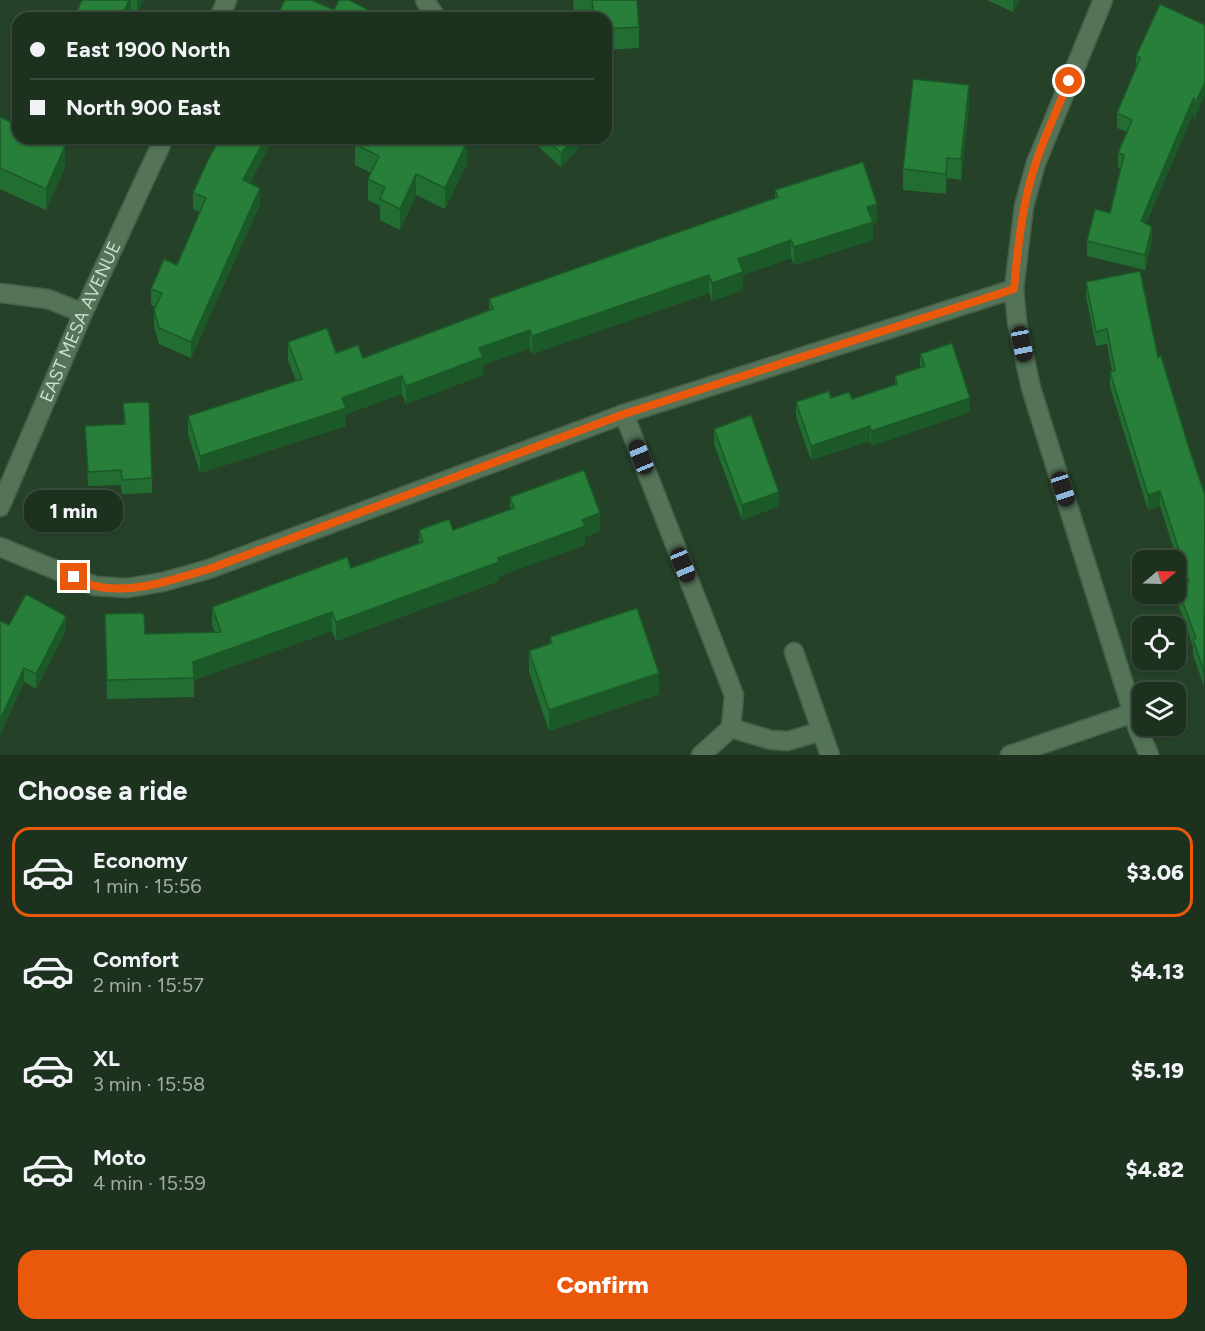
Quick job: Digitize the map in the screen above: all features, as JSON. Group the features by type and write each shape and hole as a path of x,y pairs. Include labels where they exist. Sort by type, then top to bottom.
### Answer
{"street":[{"path":"1103,0 1036,163 1022,217 1014,289 1017,322 1031,388 1132,710"},
{"name":"EAST MESA AVENUE","path":"0,507 83,314 161,144"},
{"path":"0,547 95,586 127,588 163,582 209,569 624,414 1014,289"},
{"path":"0,293 48,299 83,314"},
{"path":"624,414 734,695 731,728 702,755"},
{"path":"794,652 830,755"},
{"path":"1010,755 1132,713"},
{"path":"731,728 771,740 788,741 822,731"},
{"path":"1142,736 1149,755"}],"building":[{"path":"82,0 129,0 124,12 77,12"},
{"path":"285,0 312,0 334,10 339,0 349,0 367,9 366,12 279,12"},
{"path":"592,0 637,0 639,27 612,29 612,12 593,12"},
{"path":"1160,4 1205,25 1205,82 1194,106 1194,97 1141,221 1152,227 1145,255 1087,241 1095,209 1110,213 1124,155 1118,153 1132,120 1117,113 1140,58 1136,56"},
{"path":"913,79 969,85 961,159 947,158 946,174 903,169"},
{"path":"0,117 12,122 12,144 60,144 65,146 46,189 0,168"},
{"path":"217,144 262,144 243,180 260,188 191,342 159,328 154,310 162,293 151,289 164,259 177,265 206,198 193,193"},
{"path":"355,144 466,144 445,188 416,174 400,209 380,199 385,187 368,179 379,156"},
{"path":"551,144 569,144 561,153"},
{"path":"863,162 877,204 867,207 873,222 794,247 791,240 738,259 743,272 712,283 709,275 532,336 530,330 479,348 483,357 406,386 402,376 342,398 346,408 200,456 188,416 302,379 288,342 327,328 336,353 358,345 363,358 493,309 489,299 778,197 775,190"},
{"path":"1140,271 1158,357 1161,356 1205,495 1204,672 1193,639 1196,638 1184,604 1186,604 1186,583 1189,582 1186,573 1186,550 1179,550 1160,491 1148,495 1110,372 1115,370 1107,329 1096,332 1086,282"},
{"path":"952,343 970,398 871,431 870,426 811,446 796,402 829,391 831,398 849,392 852,399 897,384 895,376 925,366 920,354"},
{"path":"149,402 152,478 122,480 121,470 88,472 85,426 125,424 123,403"},
{"path":"751,415 779,492 742,505 714,429"},
{"path":"584,470 600,513 582,520 585,526 498,558 499,562 336,622 332,612 193,662 194,678 107,680 105,614 144,613 145,634 221,632 212,607 347,557 351,568 423,542 419,530 449,519 453,530 514,508 510,497"},
{"path":"26,594 66,616 36,674 24,668 0,720 0,622 9,625"},
{"path":"637,608 659,673 549,710 529,651 552,643 550,637"}],"route":[{"path":"74,577 95,586 127,588 163,582 209,569 624,414 1014,289 1024,206 1036,163 1069,81"}]}
